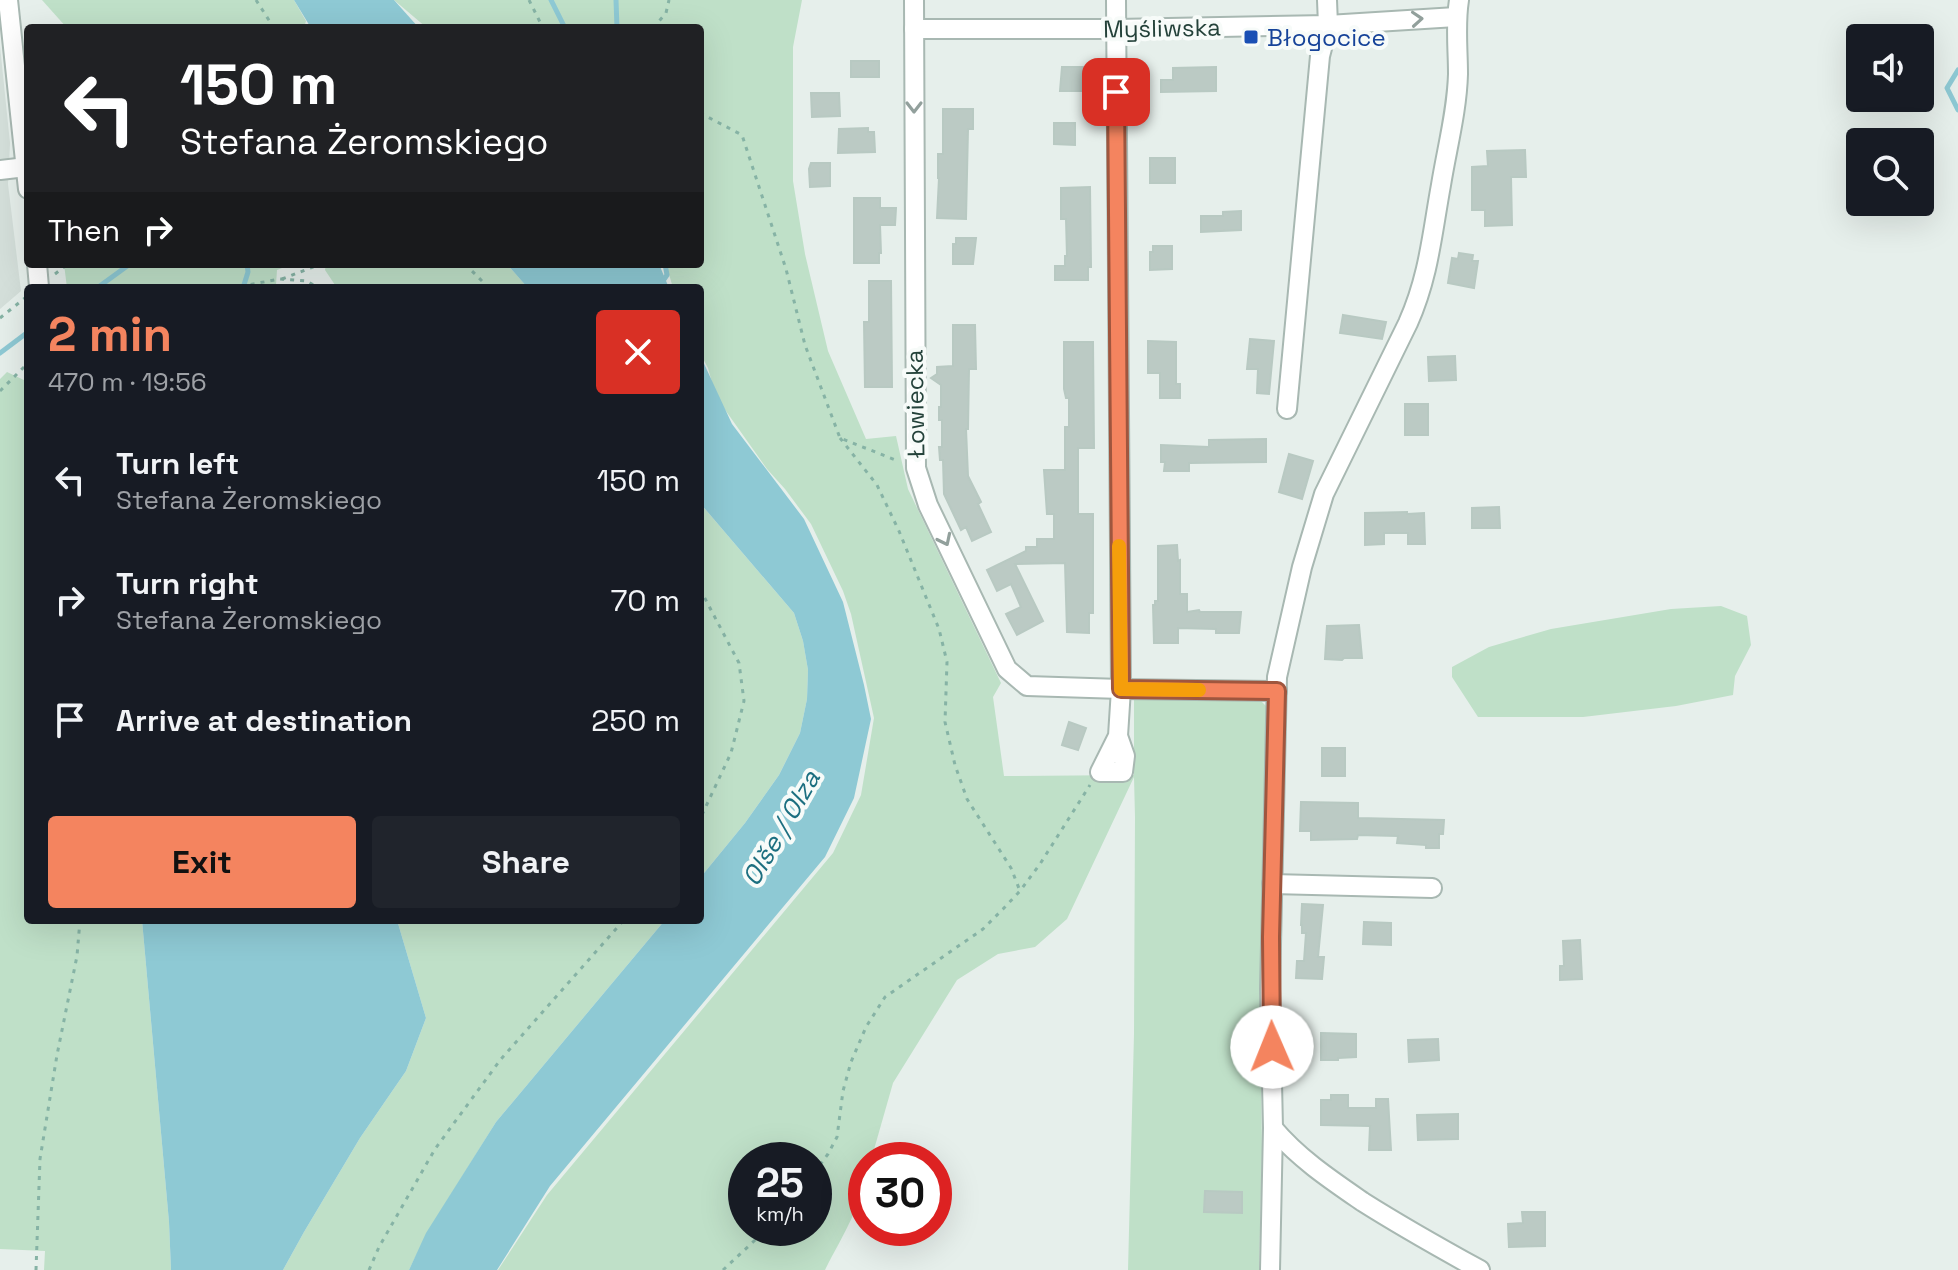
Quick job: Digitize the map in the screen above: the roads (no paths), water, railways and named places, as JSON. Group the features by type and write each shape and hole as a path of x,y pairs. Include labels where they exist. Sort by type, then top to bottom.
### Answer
{"street":[{"path":"8,0 24,148"},
{"name":"Łowiecka","path":"914,0 916,468 928,505 1007,669 1027,686 1277,691"},
{"path":"1100,772 1118,736 1121,689 1116,0"},
{"path":"1287,409 1320,56 1328,25 1327,0"},
{"path":"1270,1270 1273,1128 1270,989 1277,677 1302,567 1324,494 1420,297 1455,104 1458,8"},
{"name":"Myśliwska","path":"914,29 1328,25 1458,8"},
{"path":"0,170 24,167"},
{"path":"1272,884 1432,888"},
{"path":"1273,1128 1294,1150 1337,1185 1412,1233 1480,1270"}],"water":[{"path":"294,0 394,0 415,24 309,24"},
{"path":"510,268 661,268 667,284 524,284"},
{"name":"Olše / Olza","path":"704,364 732,424 804,519 843,602 871,719 854,798 825,857 550,1186 497,1270 409,1270 426,1233 496,1122 662,924 704,924 704,873 779,775 800,733 807,699 808,670 794,613 704,508"},
{"path":"142,924 398,924 426,1018 406,1071 360,1138 283,1270 171,1270"}],"waterway":[{"path":"551,0 563,24"},
{"path":"616,0 617,24"},
{"path":"1958,70 1947,88 1958,110"},
{"path":"102,284 124,268"},
{"path":"244,284 248,268"},
{"path":"661,284 667,275 666,268"},
{"path":"0,353 24,335"}],"place":[{"name":"Błogocice","path":"1251,37"}]}
